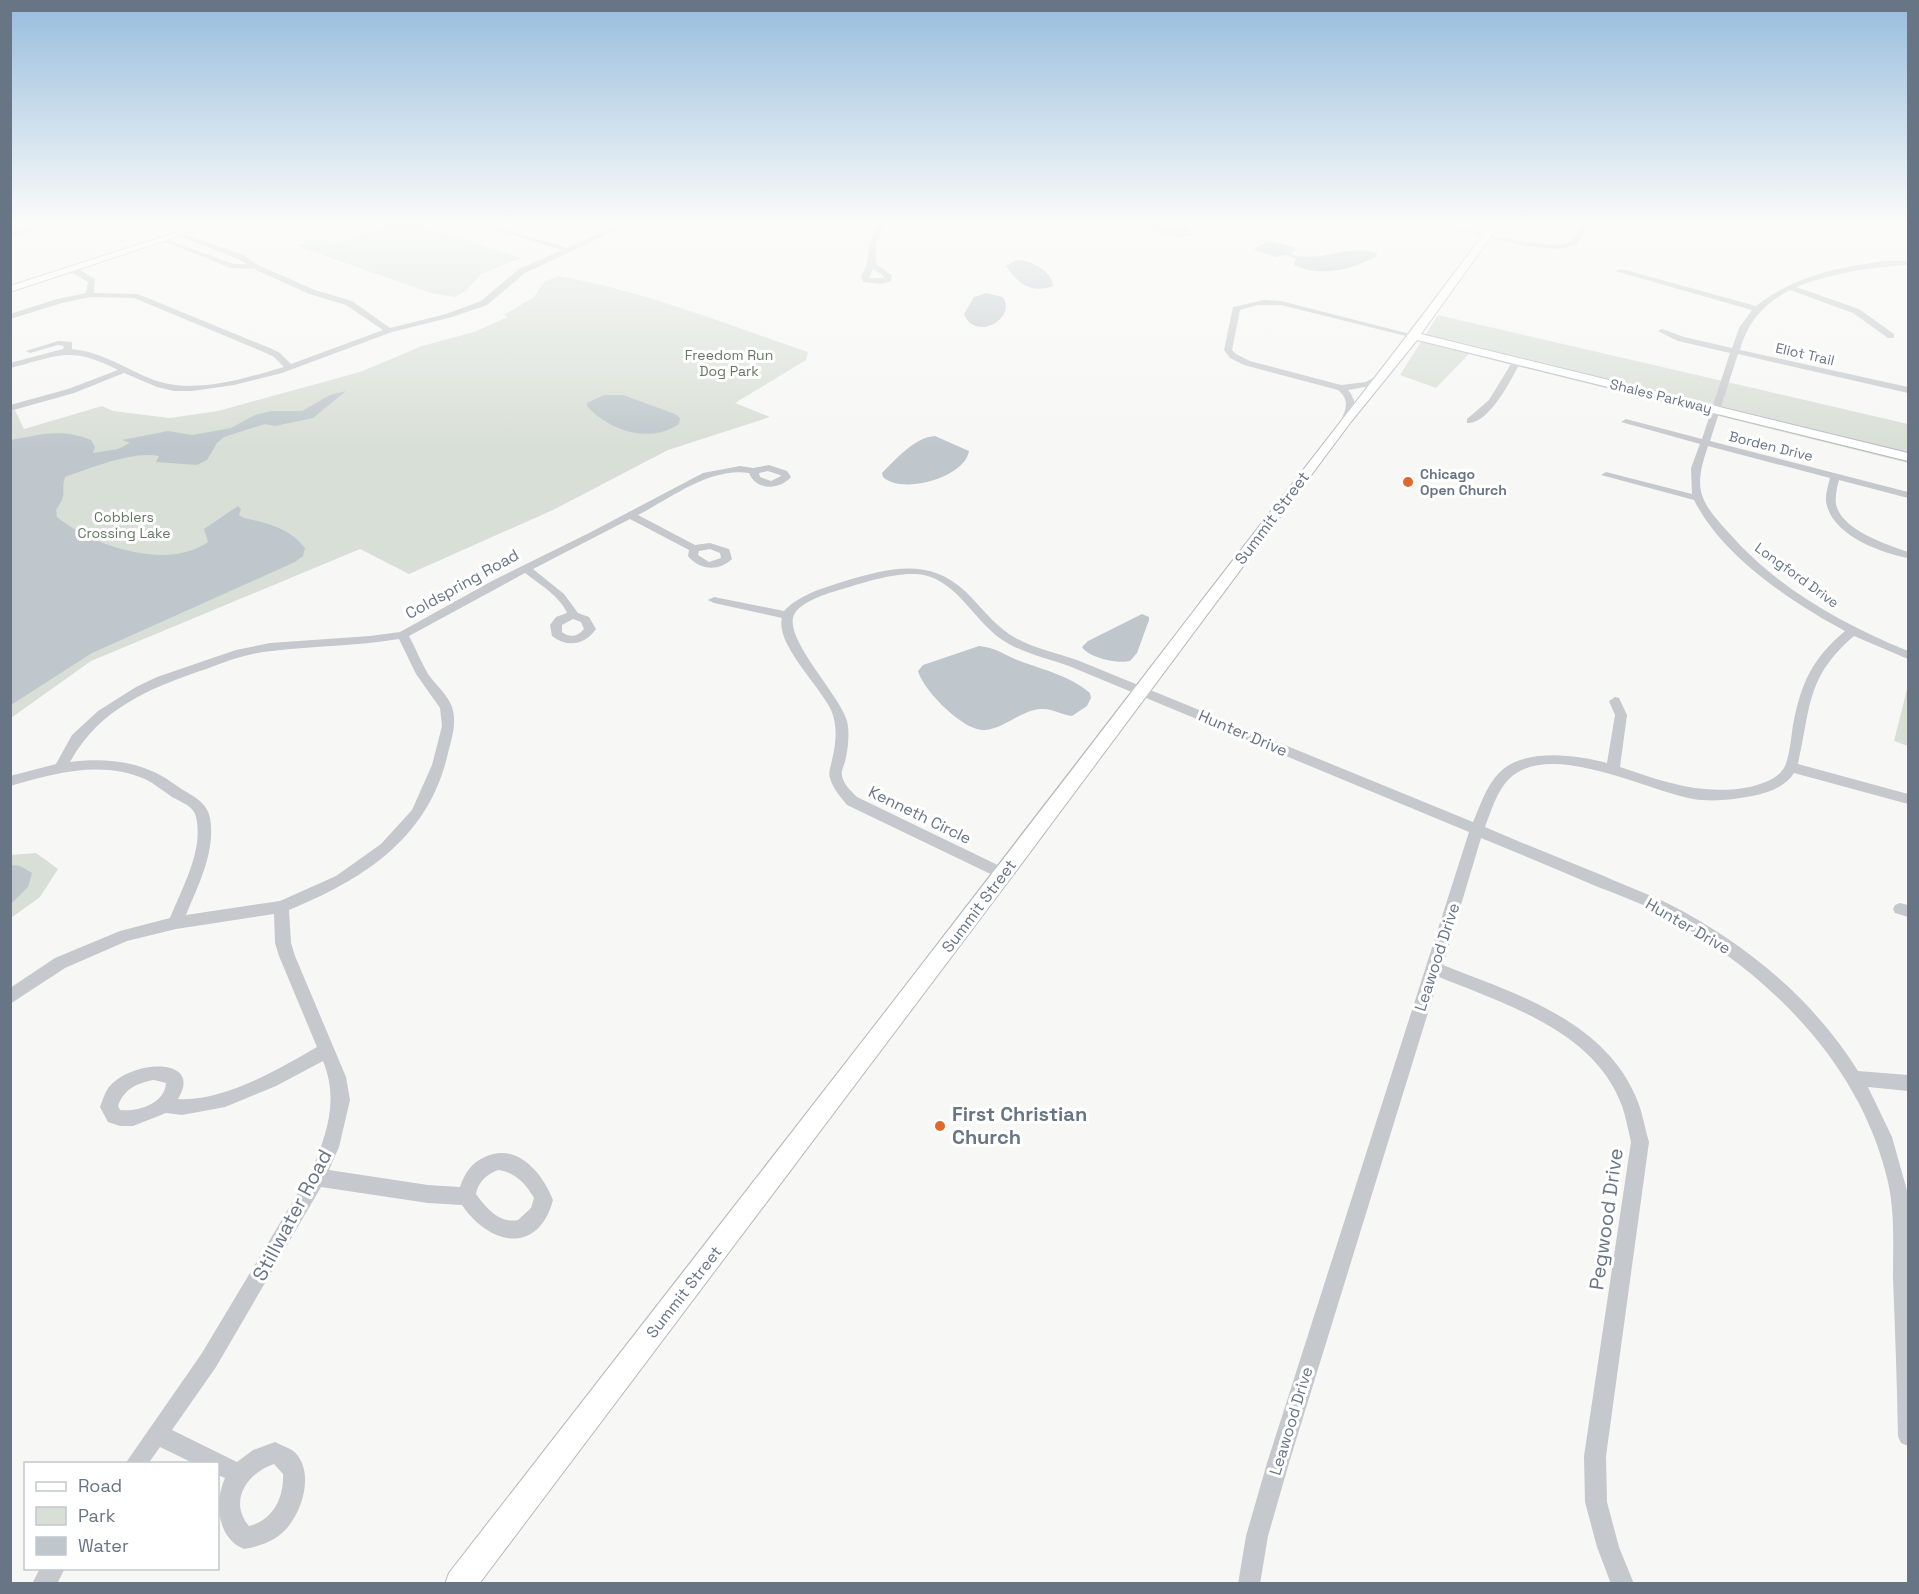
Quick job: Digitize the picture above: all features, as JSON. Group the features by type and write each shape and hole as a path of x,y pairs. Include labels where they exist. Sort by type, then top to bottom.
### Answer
{"main road":[{"name":"Summit Street","path":"460,1584 1004,874 1346,420 1414,336 1440,299"},
{"name":"Shales Parkway","path":"1414,336 1908,457"}],"street":[{"path":"10,317 71,299"},
{"path":"146,299 277,355 288,366"},
{"path":"336,299 355,305 389,331"},
{"path":"10,366 67,351 102,358 154,384 189,388 223,384 337,351 389,331 454,314 490,299"},
{"path":"1723,299 1758,309"},
{"path":"1606,475 1697,498 1694,480 1697,464 1717,410 1742,329 1758,309 1773,299"},
{"path":"1823,299 1856,311 1891,336"},
{"path":"1381,376 1368,384 1341,388 1247,363 1233,356 1228,350 1236,309 1248,303 1263,301 1281,303 1414,336"},
{"name":"Eliot Trail","path":"1662,331 1681,339 1908,390"},
{"path":"10,358 62,342 69,344 67,351"},
{"path":"1470,421 1493,402 1517,361"},
{"path":"10,408 70,391 125,370"},
{"path":"1341,388 1352,401 1352,407 1346,420"},
{"name":"Borden Drive","path":"1626,422 1908,495"},
{"name":"Coldspring Road","path":"61,767 77,738 102,714 140,690 161,680 240,653 270,647 370,640 403,635 421,627 495,583 706,475 731,469 753,471"},
{"path":"1835,476 1831,504 1841,521 1869,540 1908,555"},
{"name":"Longford Drive","path":"1697,498 1726,537 1747,558 1802,600 1851,631 1908,655"},
{"path":"630,515 694,549"},
{"path":"525,568 562,599 571,608 573,615"},
{"path":"714,600 787,615 797,602 885,573 913,570 926,572 946,581 997,632 1017,644 1142,691"},
{"name":"Kenneth Circle","path":"787,615 786,627 792,642 835,705 842,723 835,775 840,788 852,801 1004,874"},
{"path":"1851,631 1833,646 1809,681 1804,696 1791,767 1869,786 1908,799"},
{"path":"10,996 36,977 80,952 125,935 176,923 281,907 341,880 386,848 418,813 431,788 447,738 446,707 422,675 403,635"},
{"name":"Hunter Drive","path":"1142,691 1663,908 1709,935 1751,965 1791,1000 1831,1045 1855,1078 1886,1142 1898,1183 1902,1236 1908,1436"},
{"path":"1613,769 1621,715 1615,701"},
{"name":"Leawood Drive","path":"1249,1584 1257,1536 1278,1463 1478,830 1494,790 1504,776 1518,767 1553,759 1571,760 1613,769 1675,790 1713,796 1756,791 1787,776 1791,767"},
{"path":"10,781 61,767 109,766 142,773 201,809 205,828 204,844 176,923"},
{"name":"Stillwater Road","path":"136,1462 241,1308 317,1177 330,1147 341,1100 338,1077 287,956 283,943 281,907"},
{"name":"Pegwood Drive","path":"1434,968 1551,1018 1570,1030 1589,1044 1609,1065 1624,1087 1636,1116 1640,1142 1595,1456 1596,1502 1608,1547 1623,1584"},
{"path":"165,1105 174,1107 192,1105 252,1090 326,1051"},
{"path":"1855,1078 1908,1083"},
{"path":"317,1177 428,1194 467,1196"},
{"path":"157,1434 214,1462"},
{"path":"219,1464 239,1474"},
{"path":"42,1584 53,1570"}],"green space":[{"name":"Cobblers Crossing Lake","path":"530,299 654,299 808,352 806,360 735,403 770,417 668,450 553,510 409,574 360,549 91,661 11,718 10,411 15,410 24,429 102,406 113,411 170,418 218,411 360,372 422,346 474,332 508,317 504,315"},
{"path":"1438,315 1908,424 1908,463 1469,354 1436,388 1400,375"},
{"path":"1908,685 1908,746 1894,741"},
{"path":"36,853 58,869 40,897 11,918 11,855"}],"water":[{"path":"973,299 1004,299 1006,305 1000,319 985,327 969,322 964,314"},
{"name":"Cobblers Crossing Lake","path":"346,391 313,418 275,426 265,424 224,437 217,443 207,460 197,465 156,462 159,456 137,456 112,461 65,477 63,495 56,510 57,517 72,528 110,545 152,554 172,554 191,550 208,542 204,529 238,506 241,509 239,515 285,531 305,548 303,556 295,562 92,653 11,705 11,440 60,433 70,434 91,440 95,447 93,453 118,449 130,443 122,440 168,431 192,435 231,428 255,415 271,411 302,411 330,395"},
{"path":"604,395 623,395 675,414 680,418 679,424 668,430 643,434 618,428 596,415 587,406 587,403"},
{"path":"935,436 969,451 965,461 945,476 917,484 892,482 883,477 882,473 913,444"},
{"path":"1142,614 1149,617 1149,620 1137,653 1130,661 1118,662 1104,659 1091,654 1082,647 1088,641"},
{"path":"979,646 995,650 1074,682 1090,693 1091,698 1087,706 1072,716 1049,710 1034,710 992,729 976,729 966,724 936,699 921,679 918,671 923,665"},
{"path":"11,865 20,866 32,873 28,887 11,904"}],"place":[{"name":"Chicago Open Church","path":"1408,482"},
{"name":"First Christian Church","path":"940,1126"}],"park label":[{"name":"Freedom Run Dog Park","path":"729,364"}]}
